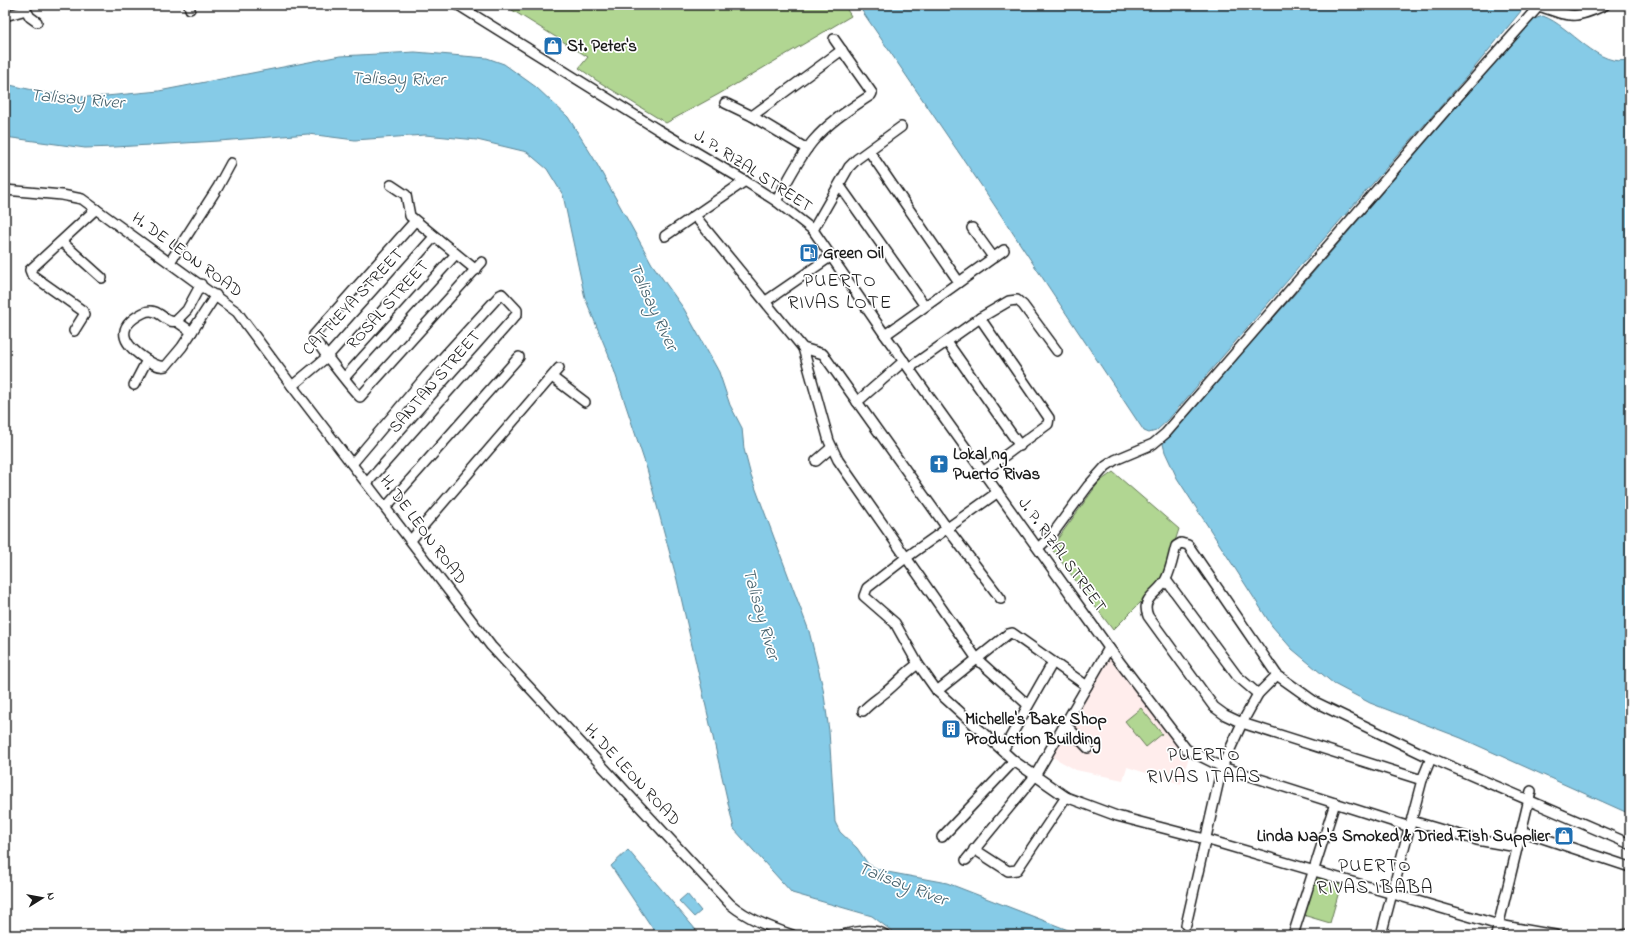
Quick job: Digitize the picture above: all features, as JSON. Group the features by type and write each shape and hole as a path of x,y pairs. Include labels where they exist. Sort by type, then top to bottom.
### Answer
{"street":[{"name":"J. P. RIZAL STREET","path":"458,5 657,130 745,181 776,201 813,230 830,257 885,335 1109,648 1186,749 1222,767"},
{"path":"1038,548 1051,536 1088,486 1106,466 1115,460 1154,444 1166,433 1538,5 1560,14 1572,16 1585,14 1605,5"},
{"path":"5,16 24,8 30,17 37,22"},
{"path":"776,201 807,149 819,134 835,120 872,93 834,39"},
{"path":"752,116 842,50"},
{"path":"725,103 752,116 807,149"},
{"path":"813,230 840,186 849,167 857,159 901,127"},
{"path":"869,151 959,282"},
{"path":"170,262 218,187 231,163"},
{"path":"665,236 745,181"},
{"path":"391,185 406,195 408,214 476,270"},
{"path":"840,186 925,306"},
{"name":"H. DE LEON ROAD","path":"5,190 82,199 238,312 292,386 491,646 730,904 764,925 792,935"},
{"path":"74,331 84,315 83,311 30,272 32,267 62,242 96,210"},
{"path":"695,216 803,348 831,448 847,474 907,557 977,659 1028,705"},
{"path":"415,221 314,335 316,341 327,358 345,377 358,395 362,396 482,262"},
{"path":"972,228 993,258"},
{"name":"CATTLEYA STREET","path":"292,386 327,358 434,236"},
{"path":"62,242 102,278"},
{"path":"885,335 1004,250"},
{"name":"ROSAL STREET","path":"345,377 456,254"},
{"path":"766,301 830,257"},
{"path":"176,321 187,310 201,284"},
{"name":"SANTAN STREET","path":"352,464 427,375 502,294 517,310 517,314 367,483"},
{"path":"192,332 176,321 170,321 155,311 151,311 144,313 131,321 124,334 128,346 147,360 162,367 166,366 170,363 192,332 216,295"},
{"path":"857,402 906,364 947,342 980,318 1010,301 1017,300 1023,305 1057,351"},
{"path":"980,318 1049,418 1048,424 984,472"},
{"path":"947,342 1020,446"},
{"path":"803,348 823,354 947,528 1002,599"},
{"path":"386,507 519,357"},
{"path":"134,384 147,360"},
{"path":"411,540 559,368"},
{"path":"552,377 585,402"},
{"path":"816,461 831,448"},
{"path":"998,492 907,557 867,588 864,596 895,623 918,664 937,692 1014,761 1066,797 1117,816 1205,839 1499,925 1555,935"},
{"path":"1422,780 1242,723 1225,715 1214,707 1148,616 1146,609 1146,602 1166,580 1176,546 1181,543 1188,545 1277,675 1315,702 1431,758 1529,795 1630,844"},
{"path":"1166,580 1237,676 1258,694"},
{"path":"937,692 1008,634 1012,633 1087,686"},
{"path":"966,860 1035,776 1066,725 1109,648"},
{"path":"1003,750 1052,662"},
{"path":"863,711 868,705 884,694 904,674 918,664"},
{"path":"1186,925 1222,767 1242,723 1258,694 1277,675"},
{"path":"1066,725 1088,748"},
{"path":"1381,935 1422,780 1431,758"},
{"path":"942,837 1014,761"},
{"path":"1222,767 1411,824 1477,840 1517,847"},
{"path":"1496,935 1529,795"},
{"path":"974,849 1008,871 1018,870 1066,797"},
{"path":"1293,935 1335,802"},
{"path":"1521,831 1630,868"},
{"path":"843,935 862,931 878,931 886,935"},
{"path":"1623,935 1630,934"}],"shaded area":[{"path":"1109,654 1182,752 1189,756 1181,784 1127,767 1123,780 1076,770 1051,756"}],"green space":[{"path":"504,5 844,5 851,16 719,94 666,123 579,68 588,57"},
{"path":"1113,472 1179,529 1162,581 1113,630 1051,548 1099,482"},
{"path":"1141,708 1162,734 1146,747 1125,721"},
{"path":"1315,873 1342,881 1330,923 1303,915"}],"water":[{"path":"858,5 1526,5 1469,74 1300,266 1168,420 1156,431 1149,433 1144,431 985,191"},
{"path":"1543,16 1554,21 1596,53 1619,61 1630,59 1630,814 1461,738 1370,703 1334,684 1292,649 1272,626 1177,478 1163,444 1168,435 1293,296 1531,20"},
{"name":"Talisay River","path":"415,52 487,58 504,64 536,87 568,117 593,157 652,264 684,309 719,372 730,405 742,428 744,449 751,476 809,631 823,688 829,731 835,822 840,832 857,848 868,864 882,871 947,883 1081,935 897,935 872,916 792,893 734,829 677,580 647,469 611,361 585,298 563,195 547,169 527,152 477,140 425,135 355,140 308,134 219,141 85,148 5,137 5,84 47,93 85,97 106,96 159,91 340,56"},
{"path":"628,850 696,930 688,935 657,935 611,866"},
{"path":"687,894 701,911 694,917 679,901"}],"place":[{"name":"St. Peter's","path":"553,46"},
{"name":"Green Oil","path":"809,253"},
{"name":"Lokal ng Puerto Rivas","path":"939,464"},
{"name":"Michelle's Bake Shop Production Building","path":"951,729"},
{"name":"Linda Nap's Smoked & Dried Fish Supplier","path":"1564,836"}],"district":[{"name":"PUERTO RIVAS LOTE","path":"840,292"},
{"name":"PUERTO RIVAS ITAAS","path":"1204,766"},
{"name":"PUERTO RIVAS IBABA","path":"1375,877"}]}
